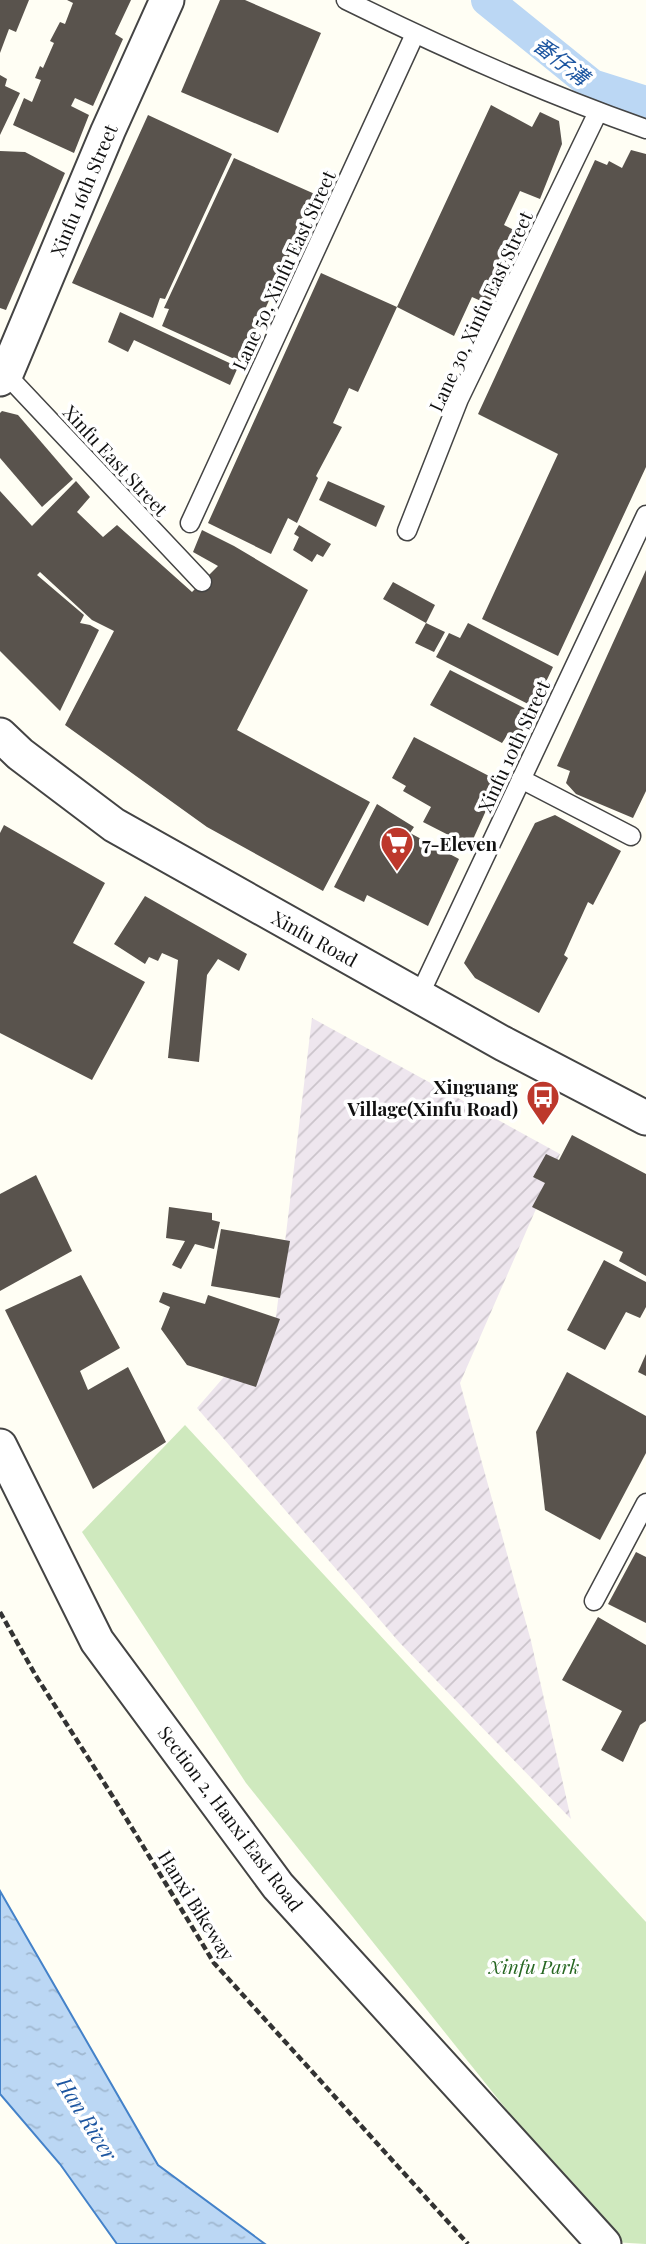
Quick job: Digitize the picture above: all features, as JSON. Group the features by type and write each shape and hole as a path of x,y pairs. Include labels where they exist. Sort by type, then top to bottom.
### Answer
{"street":[{"name":"Xinfu 16th Street","path":"2,373 167,0"},
{"name":"Xinfu Road","path":"0,735 20,754 114,825 516,1050 646,1118"},
{"name":"Section 2, Hanxi East Road","path":"0,1446 97,1641 278,1886 604,2244"}],"lane":[{"path":"346,0 415,34 598,112 646,129"},
{"name":"Lane 50, Xinfu East Street","path":"190,523 415,34"},
{"name":"Lane 30, Xinfu East Street","path":"407,531 459,399 598,112"},
{"name":"Xinfu East Street","path":"2,373 202,582"},
{"name":"Xinfu 10th Street","path":"419,996 646,515"},
{"path":"522,779 631,836"},
{"path":"594,1601 646,1503"}],"path":[{"name":"Hanxi Bikeway","path":"0,1612 36,1676 215,1963 468,2244"}],"shaded area":[{"path":"312,1018 560,1154 460,1383 531,1641 571,1819 399,1642 197,1408 276,1317"}],"green space":[{"name":"Xinfu Park","path":"185,1425 646,1922 646,2244 612,2242 246,1783 82,1532"}],"water":[{"name":"Han River","path":"0,1891 158,2165 265,2244 117,2244 60,2164 0,2094"}],"building":[{"path":"0,0 29,0 16,32 9,29 0,53"},
{"path":"67,0 131,0 115,34 123,39 93,106 75,98 71,106 89,115 74,153 13,125 24,98 32,102 41,80 35,78 40,66 43,68 54,43 50,41 60,22 65,24 73,3"},
{"path":"220,0 245,0 321,33 278,133 181,92"},
{"path":"0,75 7,79 5,86 20,93 0,135"},
{"path":"491,105 532,127 540,112 559,121 562,144 540,199 520,191 504,225 522,234 490,305 472,297 454,336 397,307"},
{"path":"148,115 232,154 165,299 160,298 153,318 72,283"},
{"path":"631,150 646,154 646,467 558,656 482,619 558,454 478,414 595,160 607,165 609,161 622,168"},
{"path":"0,151 25,152 65,173 6,310 0,308"},
{"path":"234,158 317,195 241,362 162,326 169,309 164,308"},
{"path":"321,273 397,307 358,392 349,388 333,423 342,427 316,476 318,478 297,523 288,518 271,554 208,523"},
{"path":"120,312 238,367 230,385 134,340 128,352 108,342"},
{"path":"2,411 18,415 73,479 42,507 0,458"},
{"path":"76,481 90,497 77,512 103,537 117,525 192,592 218,566 193,552 202,530 308,590 237,730 370,802 323,891 207,827 65,725 114,631 92,620 40,572 37,575 84,615 80,623 99,630 60,711 0,651 0,491 32,526"},
{"path":"328,481 385,506 376,527 319,500"},
{"path":"299,525 331,544 323,557 317,554 312,562 293,550 299,537 294,534"},
{"path":"646,570 646,791 633,818 576,794 566,783 570,771 557,766"},
{"path":"393,582 435,605 426,623 383,599"},
{"path":"426,623 445,632 434,652 415,643"},
{"path":"468,623 553,667 534,707 436,657 449,633 460,638"},
{"path":"450,670 532,712 519,739 508,734 502,743 430,705"},
{"path":"414,737 489,776 493,795 470,846 423,822 431,807 403,791 406,786 392,778"},
{"name":"7-Eleven","path":"377,804 414,827 410,833 459,859 428,926 367,895 364,902 334,887"},
{"path":"555,815 621,851 593,905 588,902 564,955 568,958 539,1013 475,978 464,963 535,823"},
{"path":"4,825 105,883 73,943 145,982 92,1080 0,1033 0,833"},
{"path":"145,896 247,954 239,971 218,959 207,975 199,1062 168,1058 178,960 162,953 158,961 149,957 145,964 114,944"},
{"path":"572,1135 646,1174 646,1276 619,1261 623,1252 532,1207 545,1183 533,1177 546,1154 559,1160"},
{"path":"36,1175 72,1251 0,1291 0,1194"},
{"path":"169,1207 212,1213 212,1220 220,1222 214,1249 195,1244 181,1269 172,1265 185,1241 166,1238"},
{"path":"221,1229 290,1241 280,1298 211,1286"},
{"path":"604,1260 646,1282 646,1307 640,1318 626,1312 605,1350 567,1330"},
{"path":"81,1275 120,1348 80,1371 88,1390 128,1367 166,1442 93,1489 5,1310"},
{"path":"163,1292 205,1304 208,1295 280,1319 256,1387 187,1365 161,1329 170,1307 159,1302"},
{"path":"646,1354 646,1376 638,1372"},
{"path":"567,1372 646,1416 646,1453 600,1540 545,1510 536,1432"},
{"path":"636,1552 646,1557 646,1623 608,1604"},
{"path":"598,1617 646,1645 646,1721 640,1725 623,1762 601,1750 622,1711 562,1680"}],"waterway":[{"name":"番仔溝","path":"487,0 592,85 646,102"}],"place":[{"name":"7-Eleven","path":"397,873"},
{"name":"Xinguang Village(Xinfu Road)","path":"543,1127"}]}
